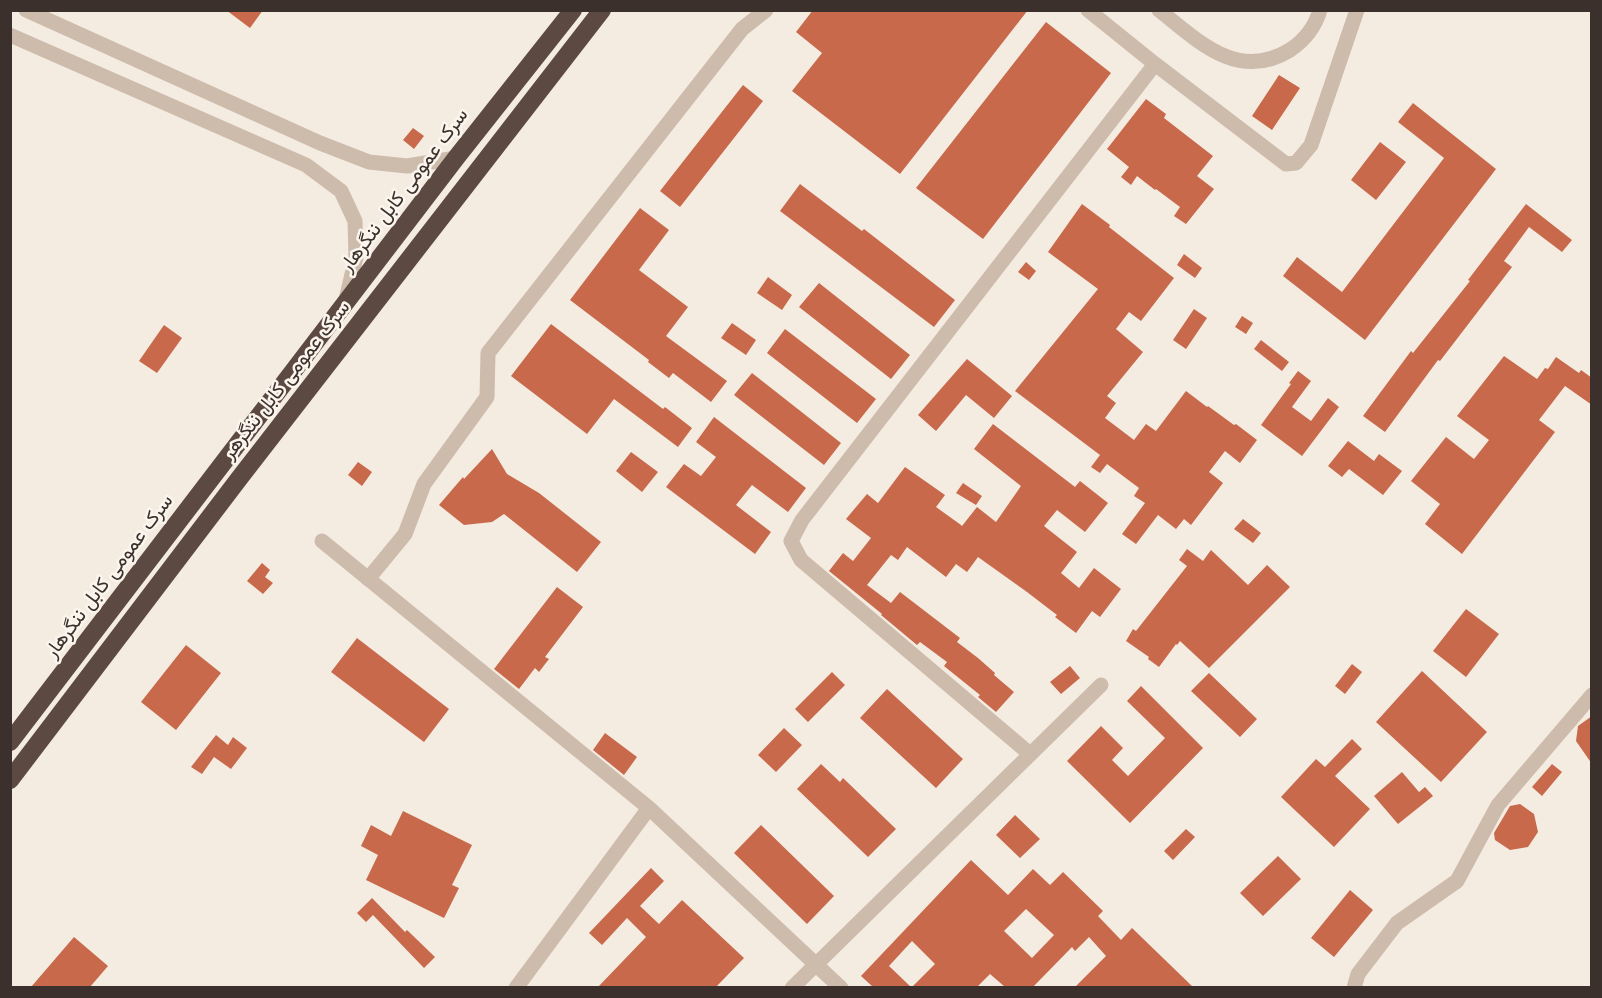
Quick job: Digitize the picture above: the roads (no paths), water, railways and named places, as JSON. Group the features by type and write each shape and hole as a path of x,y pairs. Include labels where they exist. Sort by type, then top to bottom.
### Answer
{"highway":[{"name":"سرک عمومی کابل ننگرهار","path":"10,742 456,158 573,10"},
{"name":"سرک عمومی کابل ننگرهر","path":"10,780 602,10"}],"street":[{"path":"26,10 320,143 369,162 407,166 456,158"},
{"path":"368,579 405,534 424,484 487,397 488,353 741,29 766,10"},
{"path":"1088,10 1286,164 1296,163 1311,145 1357,10"},
{"path":"1159,10 1208,48 1230,59 1255,62 1279,56 1300,43 1316,24 1320,10"},
{"path":"10,35 306,165 340,191 355,221 356,257 344,306"},
{"path":"1030,754 801,560 790,541 802,520 1155,64"},
{"path":"322,541 649,808 841,987"},
{"path":"792,987 1101,685"},
{"path":"1354,987 1358,974 1396,923 1457,881 1498,805 1592,695"},
{"path":"516,987 649,808"}]}
